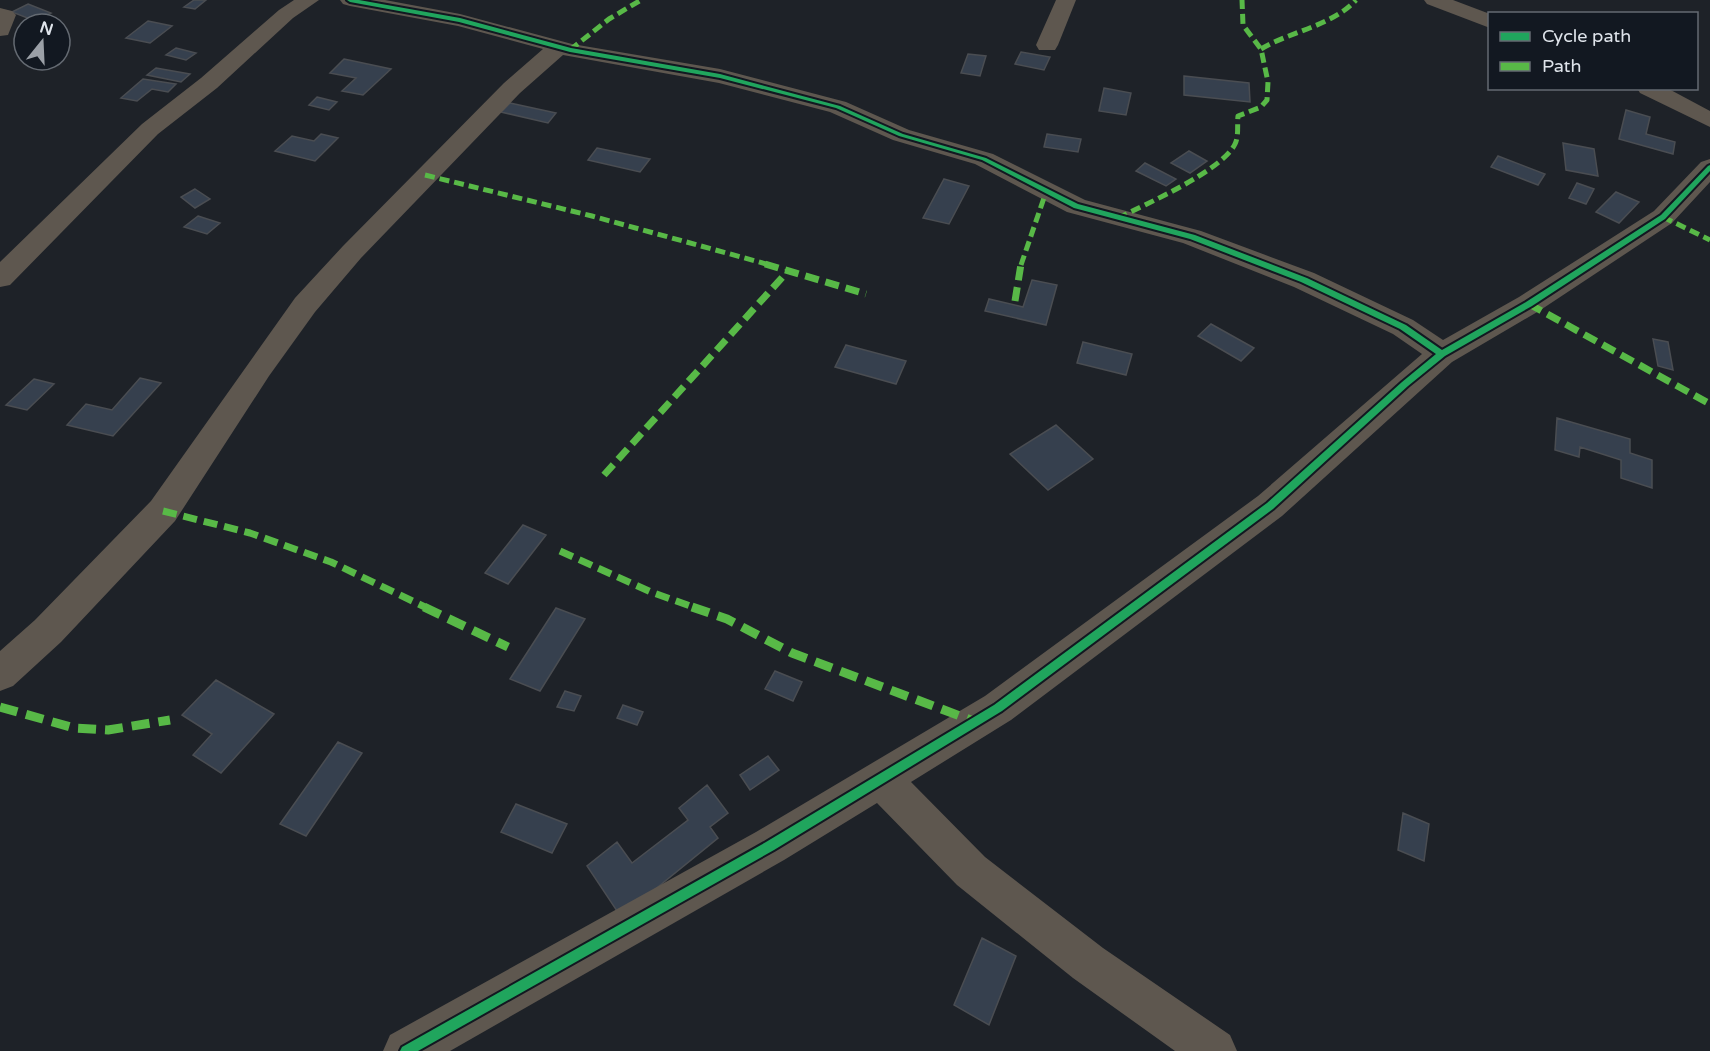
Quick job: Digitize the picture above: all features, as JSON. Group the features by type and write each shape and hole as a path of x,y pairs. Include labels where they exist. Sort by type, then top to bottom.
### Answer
{"street":[{"path":"0,278 12,252 150,129 209,83 286,14 309,0"},
{"path":"350,0 460,20 559,47 720,76 837,107 902,135 984,159 1076,206 1192,237 1304,280 1403,327 1442,354"},
{"path":"1047,45 1066,0"},
{"path":"1434,0 1488,21"},
{"path":"0,14 5,15 0,30"},
{"path":"0,674 48,631 163,511 259,368 305,305 352,252 512,88 559,47"},
{"path":"1652,90 1710,120"},
{"path":"405,1051 770,846 998,708 1261,513 1442,354 1529,304 1663,217 1710,167"},
{"path":"881,779 971,871 1088,963 1214,1051"}],"building":[{"path":"194,0 206,0 195,9 184,7"},
{"path":"28,4 48,12 12,12"},
{"path":"148,21 172,26 150,43 126,38"},
{"path":"176,48 196,53 186,60 166,55"},
{"path":"1021,52 1050,57 1044,70 1015,64"},
{"path":"968,54 986,56 980,76 961,73"},
{"path":"344,59 391,69 363,95 342,91 356,78 330,73"},
{"path":"156,68 190,74 181,82 147,75"},
{"path":"1184,76 1249,83 1250,102 1184,95"},
{"path":"143,79 176,84 168,92 152,89 137,101 121,98"},
{"path":"1104,88 1131,93 1126,115 1099,111"},
{"path":"317,97 337,102 329,110 309,105"},
{"path":"510,103 556,113 548,123 501,112"},
{"path":"1626,110 1650,117 1646,134 1675,142 1673,154 1619,139"},
{"path":"321,134 338,138 315,161 275,151 292,136 314,141"},
{"path":"1047,134 1081,139 1078,152 1044,147"},
{"path":"1563,143 1594,149 1598,176 1566,170"},
{"path":"597,148 650,159 640,172 588,160"},
{"path":"1189,151 1207,161 1190,173 1171,163"},
{"path":"1498,156 1545,174 1538,185 1491,167"},
{"path":"1145,163 1176,179 1166,186 1136,171"},
{"path":"944,179 969,186 949,224 923,218"},
{"path":"1577,183 1594,189 1586,204 1569,198"},
{"path":"195,189 210,199 195,208 181,197"},
{"path":"1616,192 1639,202 1619,223 1596,212"},
{"path":"198,216 220,223 207,234 184,227"},
{"path":"1032,280 1057,285 1046,325 985,311 989,299 1023,307"},
{"path":"1211,324 1254,348 1241,361 1198,336"},
{"path":"1653,339 1668,342 1673,370 1658,366"},
{"path":"1083,342 1132,354 1126,375 1077,363"},
{"path":"846,345 906,361 896,384 835,367"},
{"path":"140,378 161,383 113,436 67,425 86,404 112,410"},
{"path":"34,379 54,384 27,410 6,405"},
{"path":"1557,418 1630,439 1630,453 1652,460 1652,488 1621,478 1621,460 1580,447 1579,457 1555,450"},
{"path":"1056,425 1093,459 1048,490 1010,454"},
{"path":"523,525 546,535 508,584 485,573"},
{"path":"556,608 585,619 540,691 510,679"},
{"path":"775,671 802,682 793,701 765,689"},
{"path":"216,680 274,714 221,773 193,755 212,734 182,715"},
{"path":"565,691 581,696 574,711 557,707"},
{"path":"623,705 643,712 637,725 617,718"},
{"path":"338,742 362,753 306,836 280,824"},
{"path":"768,756 779,770 750,790 740,775"},
{"path":"707,785 728,813 710,827 718,838 621,917 587,866 617,842 632,863 688,820 679,808"},
{"path":"516,804 567,824 552,853 501,832"},
{"path":"1403,813 1429,824 1424,861 1398,850"},
{"path":"982,938 1016,956 989,1025 954,1005"}],"marked path":[{"path":"570,50 609,19 641,0"},
{"path":"1118,218 1182,185 1216,164 1228,154 1235,144 1238,116 1261,107 1267,100 1268,82 1261,49 1243,25 1242,0"},
{"path":"1261,49 1281,37 1344,13 1356,0"},
{"path":"425,175 647,230 866,294"},
{"path":"1015,301 1023,254 1046,192"},
{"path":"1663,217 1710,240"},
{"path":"604,475 788,271"},
{"path":"1529,304 1710,404"},
{"path":"163,511 250,533 331,562 508,647"},
{"path":"560,551 651,592 727,619 792,653 976,722"},
{"path":"0,707 74,728 108,730 170,720"}],"cycle path":[{"path":"350,0 460,20 570,50 720,76 838,107 901,135 984,159 1076,206 1192,237 1304,280 1403,327 1442,354"},
{"path":"406,1051 770,846 998,708 1270,506 1405,384 1442,354 1529,304 1663,217 1710,167"}]}
